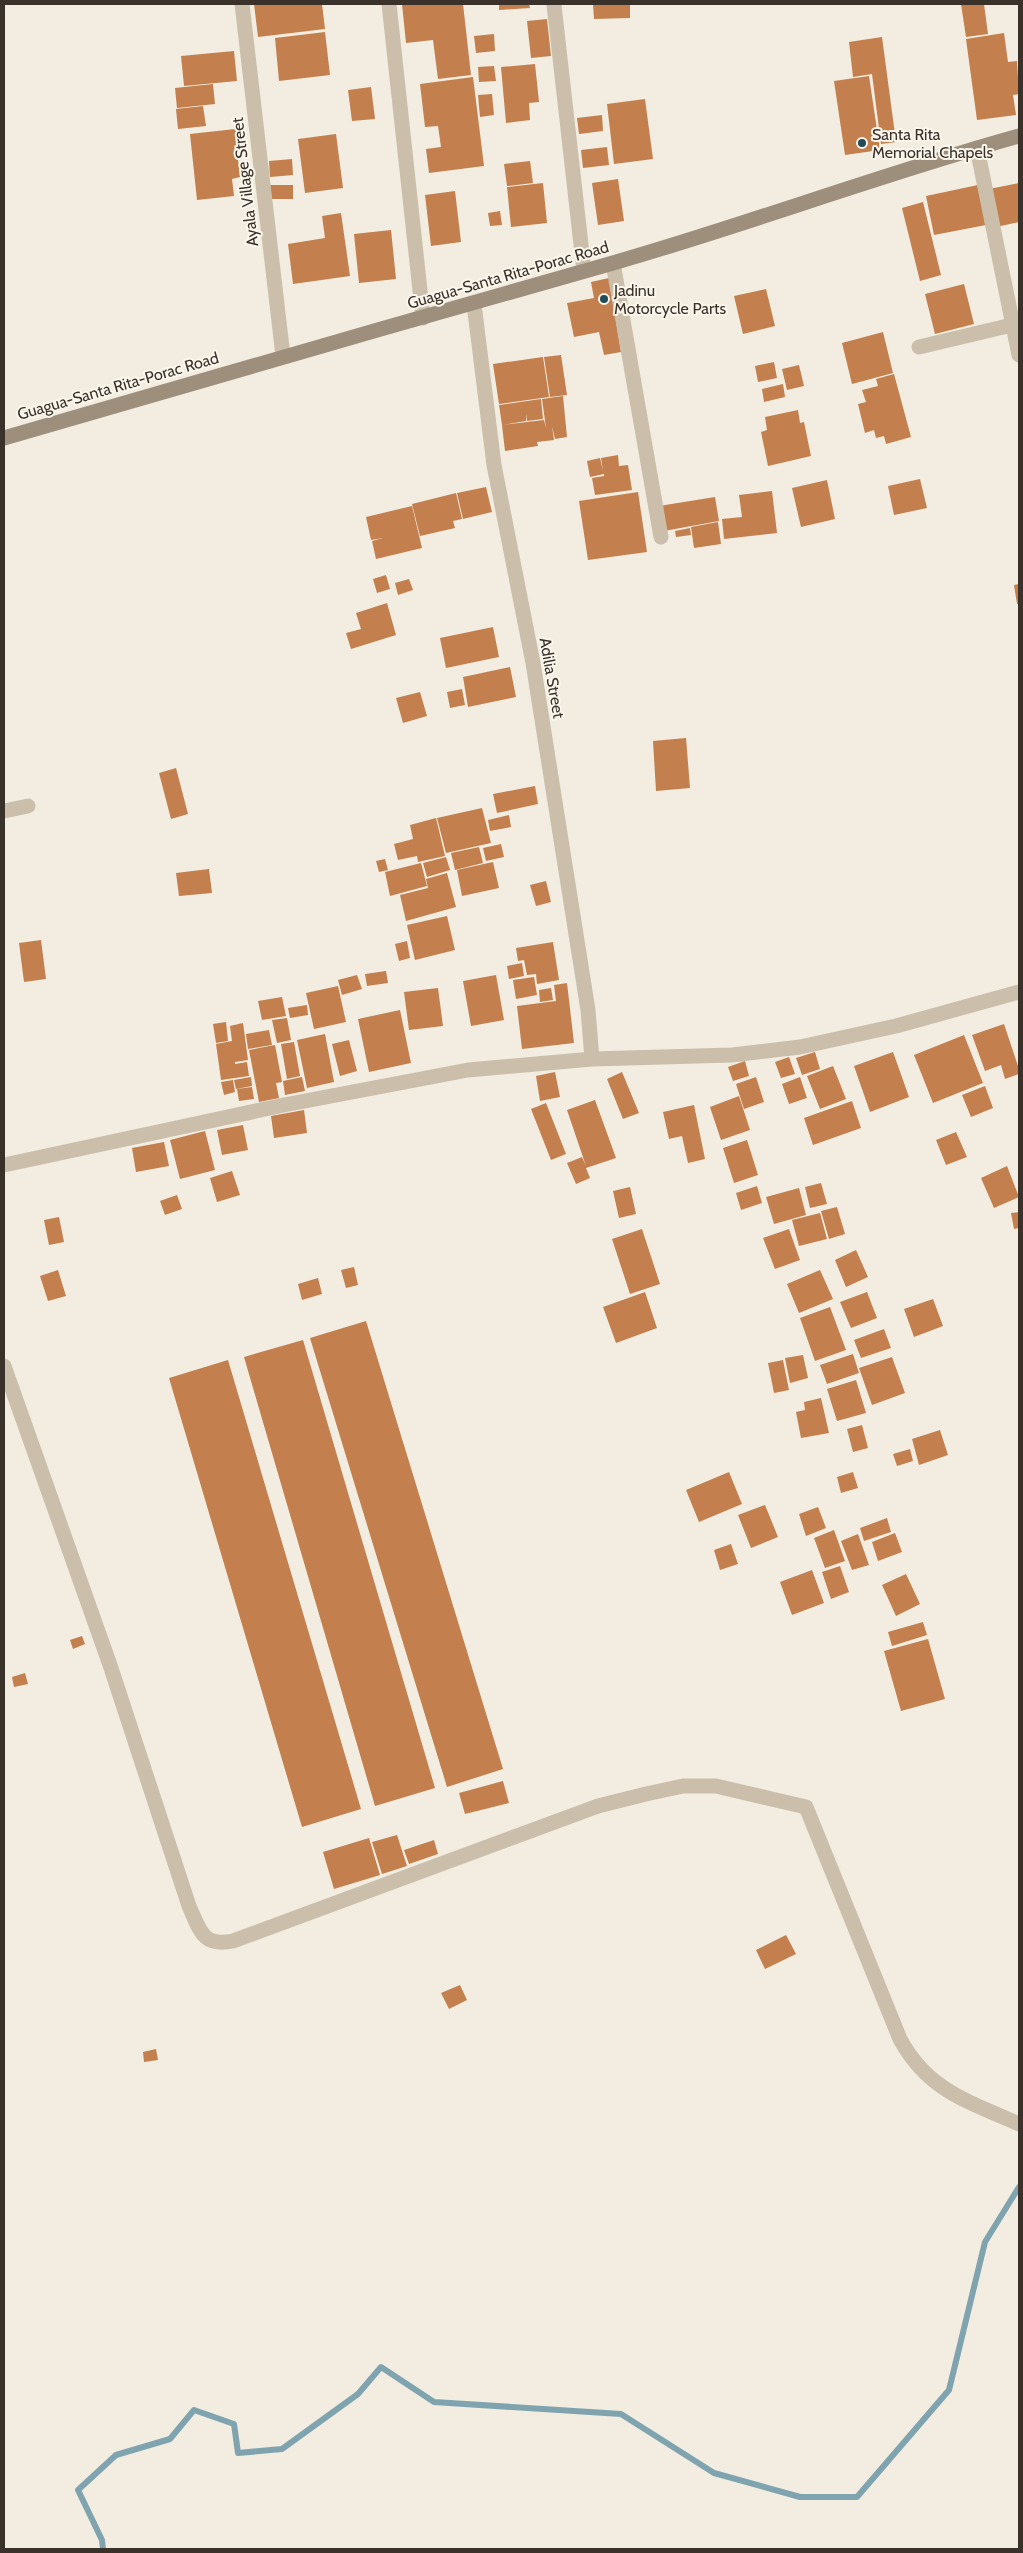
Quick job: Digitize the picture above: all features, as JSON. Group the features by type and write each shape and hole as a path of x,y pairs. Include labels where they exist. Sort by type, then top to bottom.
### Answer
{"main road":[{"name":"Guagua-Santa Rita-Porac Road","path":"4,438 283,356 474,304 614,263 1019,136"}],"street":[{"name":"Ayala Village Street","path":"242,4 283,356"},
{"path":"388,4 423,318"},
{"path":"554,5 584,271"},
{"path":"977,148 1019,356"},
{"path":"614,263 661,537"},
{"name":"Adilia Street","path":"474,304 494,465 533,663 588,1010 592,1059"},
{"path":"919,347 1012,325"},
{"path":"4,811 28,806"},
{"path":"4,1165 275,1107 468,1070 592,1059 732,1055 800,1047 896,1026 1019,992"},
{"path":"4,1366 110,1666 189,1906 206,1939 214,1943 233,1941 598,1806 683,1786 725,1788 806,1807 900,2039 912,2060 944,2089 1019,2124"}],"building":[{"path":"254,4 322,4 325,29 258,37"},
{"path":"402,4 463,4 471,75 438,79 433,40 406,43"},
{"path":"499,4 529,4 530,8 499,10"},
{"path":"593,4 630,4 630,18 594,19"},
{"path":"961,4 984,4 988,34 966,37"},
{"path":"547,19 551,56 531,58 527,21"},
{"path":"325,32 330,75 279,81 275,38"},
{"path":"1004,33 1008,62 1017,61 1019,94 1013,95 1016,115 977,120 966,39"},
{"path":"494,34 495,51 476,53 474,36"},
{"path":"882,37 896,142 881,144 872,74 853,77 849,42"},
{"path":"234,51 237,81 184,86 181,56"},
{"path":"535,64 539,102 529,103 530,120 506,123 501,67"},
{"path":"494,66 496,81 479,82 478,67"},
{"path":"869,76 880,150 845,155 834,81"},
{"path":"473,77 484,166 429,173 426,149 441,147 438,126 425,127 420,84"},
{"path":"213,84 215,104 177,108 175,88"},
{"path":"371,87 375,119 352,121 348,90"},
{"path":"492,94 494,115 480,117 478,95"},
{"path":"645,99 653,159 614,164 607,104"},
{"path":"203,106 206,126 178,129 176,109"},
{"path":"602,115 603,131 579,134 577,118"},
{"path":"244,128 246,149 237,150 240,177 232,179 234,196 197,200 190,134"},
{"path":"336,134 343,188 305,193 298,139"},
{"path":"607,147 609,165 583,168 581,150"},
{"path":"292,159 293,175 270,177 269,161"},
{"path":"530,161 533,183 507,186 504,164"},
{"path":"618,179 624,221 598,225 592,183"},
{"path":"543,183 547,223 511,227 507,187"},
{"path":"1019,183 1019,222 996,227 989,189"},
{"path":"269,185 293,185 293,199 269,199"},
{"path":"978,185 986,225 934,235 926,196"},
{"path":"455,191 461,242 431,246 425,195"},
{"path":"923,202 941,275 920,281 902,208"},
{"path":"500,211 502,225 490,226 488,213"},
{"path":"341,213 350,276 293,284 288,244 325,238 322,216"},
{"path":"391,230 396,279 359,283 354,234"},
{"path":"609,278 621,352 604,355 599,332 574,337 567,303 594,298 591,282"},
{"path":"964,284 974,324 935,334 925,294"},
{"path":"766,289 775,326 743,334 734,296"},
{"path":"883,332 893,373 852,384 842,343"},
{"path":"561,355 567,395 550,397 544,357"},
{"path":"543,357 549,397 499,404 493,364"},
{"path":"774,362 777,378 758,382 755,366"},
{"path":"799,365 804,386 787,390 782,369"},
{"path":"894,374 911,437 886,444 884,436 876,438 874,430 865,433 858,404 866,402 862,390 878,386 876,379"},
{"path":"783,384 785,397 764,402 762,389"},
{"path":"563,396 567,437 555,439 552,426 554,440 537,442 538,446 505,451 502,425 544,420 546,428 542,399"},
{"path":"541,399 543,419 527,421 526,414 526,421 502,425 499,405"},
{"path":"798,410 800,423 804,422 811,456 768,466 761,432 767,430 765,417"},
{"path":"618,455 619,466 628,465 632,490 595,495 592,478 604,476 604,474 590,477 587,461 600,458 603,471 601,458"},
{"path":"920,479 927,508 894,515 888,486"},
{"path":"827,480 835,519 801,527 792,488"},
{"path":"486,487 492,512 463,519 457,493"},
{"path":"772,491 777,533 724,539 722,519 742,517 739,495"},
{"path":"638,492 647,552 588,560 579,501"},
{"path":"456,493 462,519 453,521 455,528 420,536 412,504"},
{"path":"715,497 719,521 664,531 659,506"},
{"path":"412,506 422,548 376,559 372,541 383,538 371,540 366,517"},
{"path":"718,522 721,544 694,548 691,527"},
{"path":"690,528 691,535 676,537 675,531"},
{"path":"386,575 390,589 377,593 373,579"},
{"path":"409,579 413,590 398,595 395,583"},
{"path":"1019,584 1019,604 1017,604 1014,585"},
{"path":"387,603 396,635 351,649 346,633 361,629 356,613"},
{"path":"493,627 499,657 446,668 440,638"},
{"path":"510,667 516,697 468,707 463,677"},
{"path":"462,689 465,705 450,708 447,692"},
{"path":"420,692 427,716 403,723 396,698"},
{"path":"686,738 690,788 656,791 653,741"},
{"path":"176,768 188,814 171,819 159,773"},
{"path":"535,786 538,804 497,813 493,794"},
{"path":"482,808 491,843 446,853 437,818"},
{"path":"509,815 511,827 490,831 488,820"},
{"path":"436,818 445,856 418,862 417,856 398,860 394,844 413,839 410,825"},
{"path":"501,844 504,857 486,861 483,848"},
{"path":"479,847 483,863 455,870 451,853"},
{"path":"446,857 450,870 427,877 423,863"},
{"path":"385,859 388,870 379,872 376,861"},
{"path":"493,862 499,888 462,896 457,870"},
{"path":"421,863 427,886 390,896 385,872"},
{"path":"209,869 212,893 179,896 176,873"},
{"path":"447,873 456,907 406,921 400,895 428,888 426,879"},
{"path":"546,881 551,902 536,906 530,885"},
{"path":"447,916 455,950 415,960 407,925"},
{"path":"41,940 46,979 24,982 19,943"},
{"path":"407,941 410,958 399,961 395,944"},
{"path":"553,942 559,980 537,984 536,974 527,975 524,960 518,961 516,948"},
{"path":"522,963 524,976 509,979 507,966"},
{"path":"386,971 388,983 367,986 365,974"},
{"path":"357,975 362,989 342,995 338,980"},
{"path":"496,975 504,1020 471,1026 463,981"},
{"path":"534,977 537,995 516,999 513,980"},
{"path":"567,983 574,1043 522,1049 517,1006 556,1001 554,985"},
{"path":"338,986 346,1022 314,1029 306,993"},
{"path":"438,988 443,1026 409,1030 404,992"},
{"path":"551,988 553,1000 540,1002 539,990"},
{"path":"282,997 286,1016 262,1020 258,1001"},
{"path":"307,1005 308,1015 290,1018 288,1008"},
{"path":"400,1010 411,1063 369,1072 358,1019"},
{"path":"287,1018 291,1040 277,1043 272,1020"},
{"path":"226,1022 228,1041 216,1043 213,1024"},
{"path":"243,1023 248,1060 235,1062 235,1064 247,1062 249,1076 221,1080 216,1044 232,1041 230,1026"},
{"path":"1004,1024 1019,1069 1019,1074 1005,1079 1001,1065 985,1071 972,1035"},
{"path":"269,1030 272,1045 248,1049 246,1034"},
{"path":"325,1034 334,1082 307,1088 297,1040"},
{"path":"964,1035 983,1083 933,1103 914,1055"},
{"path":"349,1040 357,1071 340,1076 332,1044"},
{"path":"294,1042 300,1076 287,1079 281,1044"},
{"path":"275,1045 282,1082 276,1083 279,1098 259,1102 249,1050"},
{"path":"815,1052 820,1069 802,1075 796,1058"},
{"path":"893,1052 909,1097 870,1112 854,1066"},
{"path":"789,1057 795,1074 781,1078 775,1062"},
{"path":"745,1061 749,1076 733,1081 728,1067"},
{"path":"833,1066 846,1099 820,1109 807,1076"},
{"path":"555,1072 560,1097 540,1101 536,1076"},
{"path":"622,1072 639,1113 623,1119 607,1079"},
{"path":"251,1077 252,1086 236,1089 234,1080"},
{"path":"302,1077 305,1091 285,1095 283,1081"},
{"path":"756,1077 764,1102 744,1109 736,1084"},
{"path":"800,1077 807,1098 789,1104 782,1084"},
{"path":"233,1080 235,1092 224,1095 221,1082"},
{"path":"985,1086 993,1108 971,1117 962,1095"},
{"path":"252,1087 254,1099 239,1101 237,1089"},
{"path":"739,1096 750,1130 721,1140 710,1107"},
{"path":"595,1100 616,1158 586,1168 590,1178 576,1184 567,1163 582,1157 586,1166 567,1110"},
{"path":"852,1101 861,1128 813,1145 804,1118"},
{"path":"546,1103 566,1154 551,1160 531,1109"},
{"path":"694,1105 705,1159 688,1163 682,1136 669,1139 663,1112"},
{"path":"304,1110 307,1133 274,1138 271,1116"},
{"path":"243,1125 248,1150 222,1155 217,1130"},
{"path":"205,1131 215,1170 180,1179 170,1140"},
{"path":"956,1132 967,1157 946,1165 936,1140"},
{"path":"747,1140 758,1175 734,1183 723,1148"},
{"path":"164,1142 169,1166 136,1172 132,1148"},
{"path":"1007,1166 1019,1197 994,1208 981,1178"},
{"path":"232,1171 240,1195 217,1202 210,1178"},
{"path":"821,1183 827,1204 810,1208 805,1187"},
{"path":"757,1186 762,1203 741,1210 736,1193"},
{"path":"630,1187 636,1214 619,1218 613,1191"},
{"path":"799,1188 806,1215 774,1224 766,1197"},
{"path":"177,1195 182,1209 165,1215 160,1201"},
{"path":"837,1207 845,1234 829,1239 821,1211"},
{"path":"1019,1212 1019,1228 1014,1229 1011,1213"},
{"path":"820,1213 827,1239 799,1246 792,1220"},
{"path":"59,1217 64,1242 49,1245 44,1220"},
{"path":"642,1229 660,1284 630,1294 612,1239"},
{"path":"789,1229 800,1260 775,1269 763,1238"},
{"path":"856,1250 868,1277 846,1287 835,1260"},
{"path":"354,1267 358,1285 346,1288 341,1270"},
{"path":"58,1270 66,1296 48,1301 40,1276"},
{"path":"820,1270 833,1299 799,1313 787,1284"},
{"path":"318,1278 322,1294 302,1300 298,1284"},
{"path":"645,1292 657,1328 616,1343 603,1307"},
{"path":"867,1292 877,1318 851,1328 840,1302"},
{"path":"933,1299 943,1326 914,1337 904,1309"},
{"path":"830,1307 846,1350 815,1361 800,1318"},
{"path":"366,1321 503,1769 447,1787 310,1338"},
{"path":"884,1329 891,1348 861,1358 854,1340"},
{"path":"303,1340 435,1788 375,1806 244,1357"},
{"path":"853,1354 859,1373 827,1384 820,1365"},
{"path":"803,1355 808,1378 790,1383 785,1358"},
{"path":"892,1357 905,1393 872,1405 859,1368"},
{"path":"228,1360 361,1809 302,1827 169,1378"},
{"path":"783,1360 789,1390 774,1393 768,1363"},
{"path":"856,1380 866,1413 837,1421 827,1389"},
{"path":"821,1398 829,1433 801,1438 796,1412 805,1410 804,1402"},
{"path":"862,1425 868,1448 853,1452 847,1429"},
{"path":"940,1430 948,1455 919,1465 912,1439"},
{"path":"910,1449 913,1461 897,1466 893,1454"},
{"path":"729,1472 742,1504 699,1522 686,1490"},
{"path":"853,1472 858,1488 841,1493 837,1477"},
{"path":"765,1505 778,1537 751,1548 738,1515"},
{"path":"818,1507 826,1528 806,1536 799,1514"},
{"path":"887,1518 891,1532 864,1541 860,1528"},
{"path":"834,1530 845,1561 825,1568 814,1538"},
{"path":"895,1533 902,1552 878,1561 872,1542"},
{"path":"858,1534 869,1565 852,1570 841,1541"},
{"path":"731,1544 738,1564 720,1570 714,1550"},
{"path":"840,1566 849,1592 831,1599 822,1572"},
{"path":"812,1570 824,1603 792,1615 780,1582"},
{"path":"906,1574 920,1604 896,1616 882,1585"},
{"path":"923,1622 927,1635 892,1646 888,1632"},
{"path":"82,1636 85,1644 73,1649 70,1640"},
{"path":"928,1639 945,1699 901,1711 884,1651"},
{"path":"25,1673 28,1684 14,1687 12,1677"},
{"path":"503,1781 509,1803 465,1814 459,1793"},
{"path":"397,1835 407,1866 382,1874 372,1842"},
{"path":"369,1838 380,1875 334,1889 323,1852"},
{"path":"434,1840 438,1854 409,1864 404,1850"},
{"path":"786,1935 796,1954 765,1969 756,1950"},
{"path":"460,1985 467,2000 449,2009 441,1993"},
{"path":"156,2049 158,2060 144,2062 143,2052"}],"waterway":[{"path":"103,2549 102,2540 78,2490 116,2455 170,2439 194,2410 234,2424 238,2453 282,2449 358,2394 381,2367 434,2402 621,2414 714,2473 800,2497 857,2497 949,2390 985,2242 1019,2187"}],"place":[{"name":"Santa Rita Memorial Chapels","path":"862,143"},
{"name":"Jadinu Motorcycle Parts","path":"604,299"}]}
